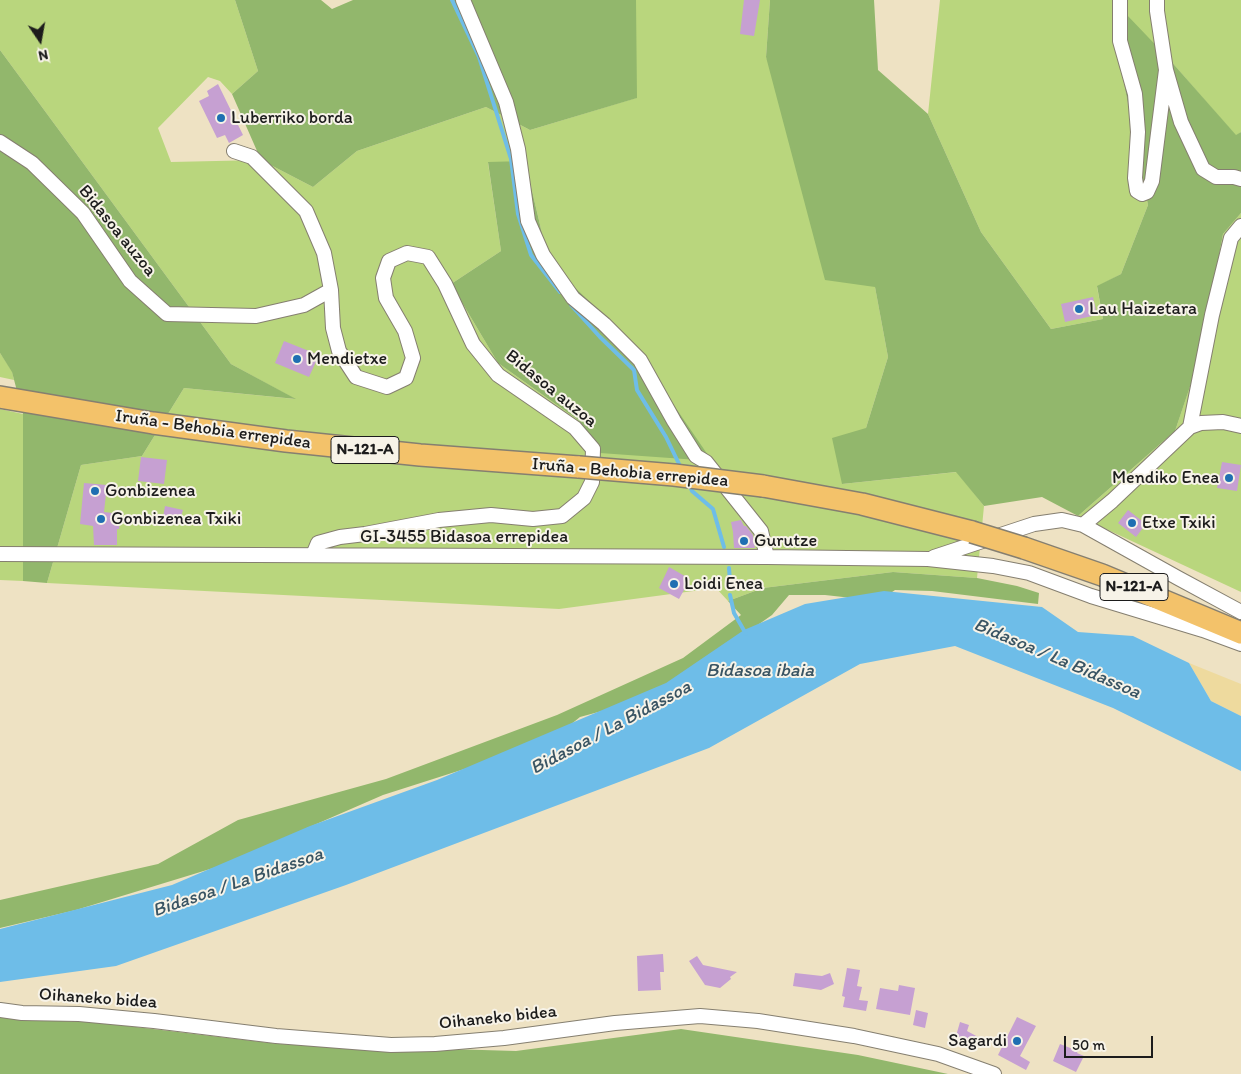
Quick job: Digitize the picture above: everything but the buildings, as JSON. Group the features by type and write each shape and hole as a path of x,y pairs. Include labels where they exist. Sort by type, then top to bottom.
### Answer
{"highway":[{"name":"Iruña - Behobia errepidea","path":"0,397 153,423 353,448 674,475 763,486 862,504 1024,548 1102,574 1241,633"}],"street":[{"path":"463,0 506,102 518,149 528,220 543,256 573,298 604,324 640,360 696,456 706,462 762,531 767,557"},
{"path":"1120,0 1120,42 1135,94 1138,132 1135,178 1137,191 1142,194 1147,192 1152,181 1166,70"},
{"path":"1157,0 1166,70 1181,122 1203,169 1216,178 1234,177 1241,179"},
{"name":"Bidasoa auzoa","path":"0,142 32,163 83,213 130,281 167,314 256,316 304,305 331,290"},
{"name":"Bidasoa auzoa","path":"234,151 252,157 306,211 324,253 331,290 333,328 340,351 356,377 387,387 406,378 413,358 405,332 386,298 383,278 389,261 407,253 428,257 445,284 473,344 498,375 575,428 594,449 592,482 584,498 562,516 532,519 491,514 439,520 318,542 313,555"},
{"path":"1190,427 1217,296 1232,238 1241,226"},
{"path":"1083,525 1190,427 1201,423 1223,422 1241,426"},
{"path":"928,559 982,536 1046,521 1062,520 1083,525 1241,612"},
{"path":"982,536 987,557 993,566"},
{"name":"GI-3455 Bidasoa errepidea","path":"0,554 928,559"},
{"path":"928,559 993,566 1029,574 1241,644"},
{"name":"Oihaneko bidea","path":"0,1010 22,1013 79,1014 276,1036 391,1045 435,1044 504,1038 615,1023 700,1016 758,1021 854,1036 938,1054 994,1074"}],"green space":[{"path":"0,0 235,0 258,71 232,94 220,81 208,77 158,128 171,162 261,160 313,187 357,151 486,107 530,130 636,98 636,0 770,0 766,57 875,287 888,357 866,428 842,484 957,472 984,506 977,578 893,572 763,588 728,601 716,588 559,609 47,583 81,465 142,456 184,388 295,399 231,364 0,50","holes":["525,161 549,263 600,453 578,420 498,363 451,284 501,251 488,163"]},
{"path":"235,0 321,0 332,9 353,0 636,0 637,98 530,130 486,107 357,151 313,187 261,160 232,94 258,71"},
{"path":"770,0 874,0 878,70 928,114 981,232 1051,329 1103,319 1097,286 1121,274 1148,205 1113,29 1126,14 1169,59 1236,135 1241,132 1241,213 1223,234 1200,357 1175,431 1078,516 1042,497 984,506 956,472 842,484 832,438 866,428 888,357 875,287 825,280 766,57"},
{"path":"940,0 1241,0 1241,132 1236,136 1169,59 1113,29 1148,205 1121,274 1097,287 1103,319 1051,329 981,232 928,114"},
{"path":"0,50 231,364 296,399 184,388 142,456 81,465 47,583 23,581 23,414 12,372 0,353"},
{"path":"525,161 549,263 628,338 712,461 600,453 578,420 498,363 451,284 501,251 488,162"},
{"path":"1241,213 1241,592 1078,516 1175,431 1200,356 1223,234"},
{"path":"0,353 12,371 14,380 0,377"},
{"path":"0,409 23,414 23,581 0,580"},
{"path":"893,572 977,578 1017,586 1039,593 1038,604 932,591 895,590 879,601 825,595 789,595 772,615 715,655 646,699 580,717 549,742 383,795 220,866 76,910 0,928 0,900 158,864 238,820 386,779 557,715 683,658 741,615 728,601 763,588"},
{"path":"0,1017 94,1022 279,1044 516,1051 681,1029 858,1055 948,1074 0,1074"}],"sand":[{"path":"1189,663 1241,684 1241,716 1211,701"}],"water":[{"name":"Bidasoa ibaia","path":"884,591 1042,607 1078,632 1133,636 1189,663 1211,701 1241,716 1241,771 1113,708 955,646 860,664 709,748 346,885 116,966 0,982 0,929 172,885 310,826 437,780 666,683 744,630 805,604"}],"waterway":[{"path":"452,0 479,57 511,159 518,214 531,255 560,292"},
{"path":"571,305 634,370 637,390 666,437 681,468"},
{"path":"689,483 692,491 713,509 724,547"},
{"path":"729,568 730,581"},
{"path":"730,595 734,613 746,634"}],"place":[{"name":"Luberriko borda","path":"221,118"},
{"name":"Lau Haizetara","path":"1079,309"},
{"name":"Mendietxe","path":"297,359"},
{"name":"Mendiko Enea","path":"1229,478"},
{"name":"Gonbizenea","path":"95,491"},
{"name":"Gonbizenea Txiki","path":"101,519"},
{"name":"Etxe Txiki","path":"1132,523"},
{"name":"Gurutze","path":"744,541"},
{"name":"Loidi Enea","path":"674,584"},
{"name":"Sagardi","path":"1017,1041"}],"water label":[{"name":"Bidasoa / La Bidassoa","path":"1057,659"},
{"name":"Bidasoa / La Bidassoa","path":"611,728"},
{"name":"Bidasoa / La Bidassoa","path":"238,883"}]}
